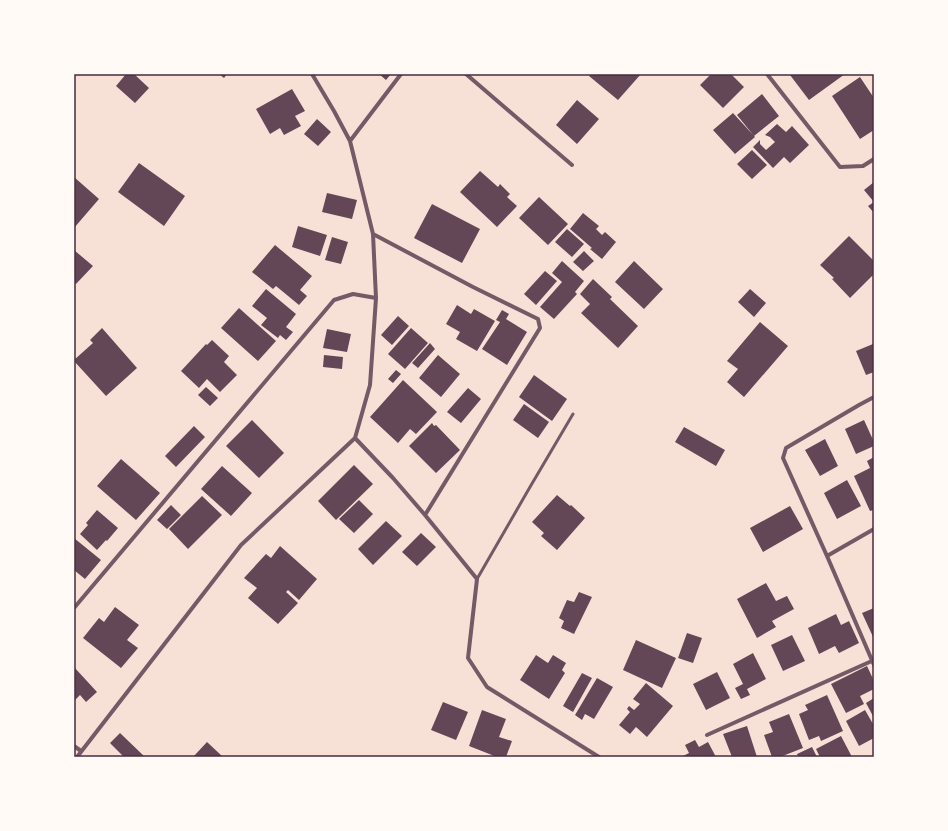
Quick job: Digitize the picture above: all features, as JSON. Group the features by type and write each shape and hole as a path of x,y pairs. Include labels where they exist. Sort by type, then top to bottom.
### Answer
{"street":[{"path":"77,757 241,545 355,438 370,385 376,298 373,234 350,141 312,74"},
{"path":"350,141 401,74"},
{"path":"466,74 572,165"},
{"path":"767,74 840,167 863,166 874,159"},
{"path":"373,234 473,287 538,319 540,328 425,515"},
{"path":"74,608 334,300 353,294 376,298"},
{"path":"707,735 874,662 783,458 786,448 874,397"},
{"path":"355,438 425,515 477,578 468,658 487,687 599,757"},
{"path":"827,556 874,529"},
{"path":"74,746 81,751"}],"lane":[{"path":"477,578 573,414"}],"building":[{"path":"126,74 134,74 149,88 135,103 116,86"},
{"path":"219,74 227,74 224,78"},
{"path":"379,74 391,74 386,80"},
{"path":"591,74 641,74 618,100 589,76"},
{"path":"711,74 731,74 744,87 723,108 700,85"},
{"path":"845,74 809,100 790,75"},
{"path":"860,77 874,98 874,130 860,139 832,96"},
{"path":"292,89 305,111 295,116 301,126 284,135 280,128 270,134 256,109"},
{"path":"762,94 779,116 754,136 737,115"},
{"path":"577,100 599,119 577,144 556,125"},
{"path":"733,113 755,137 735,154 713,130"},
{"path":"317,119 331,132 318,146 304,134"},
{"path":"777,124 786,132 792,126 809,145 790,163 784,157 773,168 753,147 760,140 760,144 766,150 775,142 770,137 765,135"},
{"path":"752,150 767,165 752,179 737,164"},
{"path":"139,163 185,196 164,226 118,192"},
{"path":"480,171 498,187 500,184 510,194 507,197 517,206 497,227 460,192"},
{"path":"74,177 99,199 74,228"},
{"path":"874,182 874,202 864,190"},
{"path":"327,193 357,200 352,219 322,212"},
{"path":"539,197 568,224 548,245 519,218"},
{"path":"874,202 874,213 868,206"},
{"path":"432,204 480,229 462,263 414,238"},
{"path":"583,213 599,226 596,229 602,235 605,232 616,242 602,259 570,229"},
{"path":"298,226 327,235 320,256 292,247"},
{"path":"567,229 584,244 572,257 555,242"},
{"path":"849,236 874,261 874,274 850,298 832,279 834,278 820,265"},
{"path":"332,237 348,242 341,264 325,260"},
{"path":"275,245 312,276 300,290 307,296 299,305 276,286 273,289 252,272"},
{"path":"74,250 93,266 76,284 74,282"},
{"path":"584,251 594,261 583,271 573,262"},
{"path":"562,261 584,281 575,292 577,294 554,319 540,307 562,282 552,273"},
{"path":"634,261 663,289 644,309 615,282"},
{"path":"545,271 557,281 536,305 524,294"},
{"path":"593,279 612,297 610,299 638,326 618,348 581,313 590,304 580,294"},
{"path":"266,289 296,314 286,327 293,332 286,340 280,335 278,338 261,325 267,318 252,306"},
{"path":"750,289 766,303 754,317 738,302"},
{"path":"457,305 471,314 474,309 495,321 477,351 456,339 460,332 446,324"},
{"path":"239,308 276,341 258,361 221,328"},
{"path":"502,310 509,314 506,319 527,332 507,365 482,349 500,322 496,320"},
{"path":"398,316 409,326 392,345 381,335"},
{"path":"760,322 788,346 744,397 727,382 738,369 727,361"},
{"path":"102,328 137,368 106,396 74,361 93,343 90,340"},
{"path":"411,328 428,343 405,369 388,354"},
{"path":"327,329 351,334 347,352 323,348"},
{"path":"212,340 229,356 224,362 237,375 220,392 207,379 199,388 181,371 206,344 207,345"},
{"path":"430,343 435,349 418,368 412,363"},
{"path":"873,344 874,372 866,375 856,351"},
{"path":"324,355 343,357 342,369 323,367"},
{"path":"438,355 460,374 441,397 419,378"},
{"path":"396,370 401,374 393,383 388,379"},
{"path":"534,375 567,399 552,421 519,397"},
{"path":"403,380 437,412 416,434 410,429 398,443 370,417"},
{"path":"206,387 218,398 210,406 198,395"},
{"path":"468,388 481,399 461,423 447,412"},
{"path":"524,404 549,422 538,438 513,420"},
{"path":"252,420 284,453 259,478 226,446"},
{"path":"864,420 874,442 874,446 856,454 845,429"},
{"path":"432,423 434,426 436,425 460,450 436,473 409,446"},
{"path":"194,426 205,437 176,467 165,456"},
{"path":"684,427 725,450 716,466 675,442"},
{"path":"825,439 838,466 820,476 805,450"},
{"path":"874,457 874,510 870,511 854,476 870,468 867,461"},
{"path":"121,459 160,493 136,520 97,486"},
{"path":"354,465 373,484 336,520 318,501"},
{"path":"222,466 252,493 231,516 201,489"},
{"path":"847,480 861,506 837,519 824,493"},
{"path":"557,495 585,518 557,550 541,536 544,533 532,522"},
{"path":"202,496 222,515 188,549 169,529"},
{"path":"359,500 373,514 354,533 339,519"},
{"path":"171,505 181,515 167,529 157,520"},
{"path":"790,506 803,529 763,552 750,528"},
{"path":"97,510 118,528 97,550 80,534 88,525 86,523"},
{"path":"386,521 402,536 373,565 358,549"},
{"path":"421,533 436,547 417,566 402,552"},
{"path":"74,538 101,560 85,579 74,570"},
{"path":"280,546 317,579 299,600 288,590 286,592 298,603 278,624 248,598 257,588 244,578 266,554 271,558"},
{"path":"766,583 776,601 787,596 794,609 772,621 776,627 757,638 737,599"},
{"path":"579,592 592,597 574,634 561,628 564,621 559,618 567,600 574,602"},
{"path":"115,607 139,625 127,640 138,648 121,668 83,638 99,618 104,622"},
{"path":"874,608 874,639 862,613"},
{"path":"836,614 841,625 849,621 859,643 839,653 835,646 819,654 808,628"},
{"path":"687,633 702,638 693,663 678,658"},
{"path":"792,635 805,661 783,671 771,645"},
{"path":"636,640 676,658 662,688 623,670"},
{"path":"753,653 766,679 747,689 750,695 741,699 735,688 743,684 733,664"},
{"path":"536,655 548,663 553,655 566,663 562,670 565,673 549,699 520,680"},
{"path":"867,666 874,681 874,689 860,696 864,704 846,713 831,684"},
{"path":"74,667 97,692 86,702 80,695 74,701"},
{"path":"717,672 730,698 706,710 693,684"},
{"path":"582,673 592,678 573,712 563,706"},
{"path":"597,678 613,687 594,719 585,714 582,720 575,715"},
{"path":"646,683 673,706 647,737 636,727 630,734 619,725 630,712 627,709 629,706 634,710 640,704 633,699"},
{"path":"827,695 843,731 821,741 819,736 809,740 799,714 808,710 805,705"},
{"path":"874,698 874,718 866,703"},
{"path":"443,702 468,712 456,740 431,730"},
{"path":"482,710 506,719 499,737 512,741 506,757 497,757 469,746"},
{"path":"865,710 873,724 874,723 874,738 859,746 846,721"},
{"path":"789,714 803,748 780,757 772,757 764,735 773,732 769,722"},
{"path":"747,726 757,757 732,757 723,734"},
{"path":"120,733 145,757 124,757 110,743"},
{"path":"841,736 852,757 820,757 816,749"},
{"path":"695,740 699,747 708,742 716,757 681,757 689,753 685,745"},
{"path":"207,742 222,756 193,757"},
{"path":"812,747 817,757 798,757 797,754"}]}
